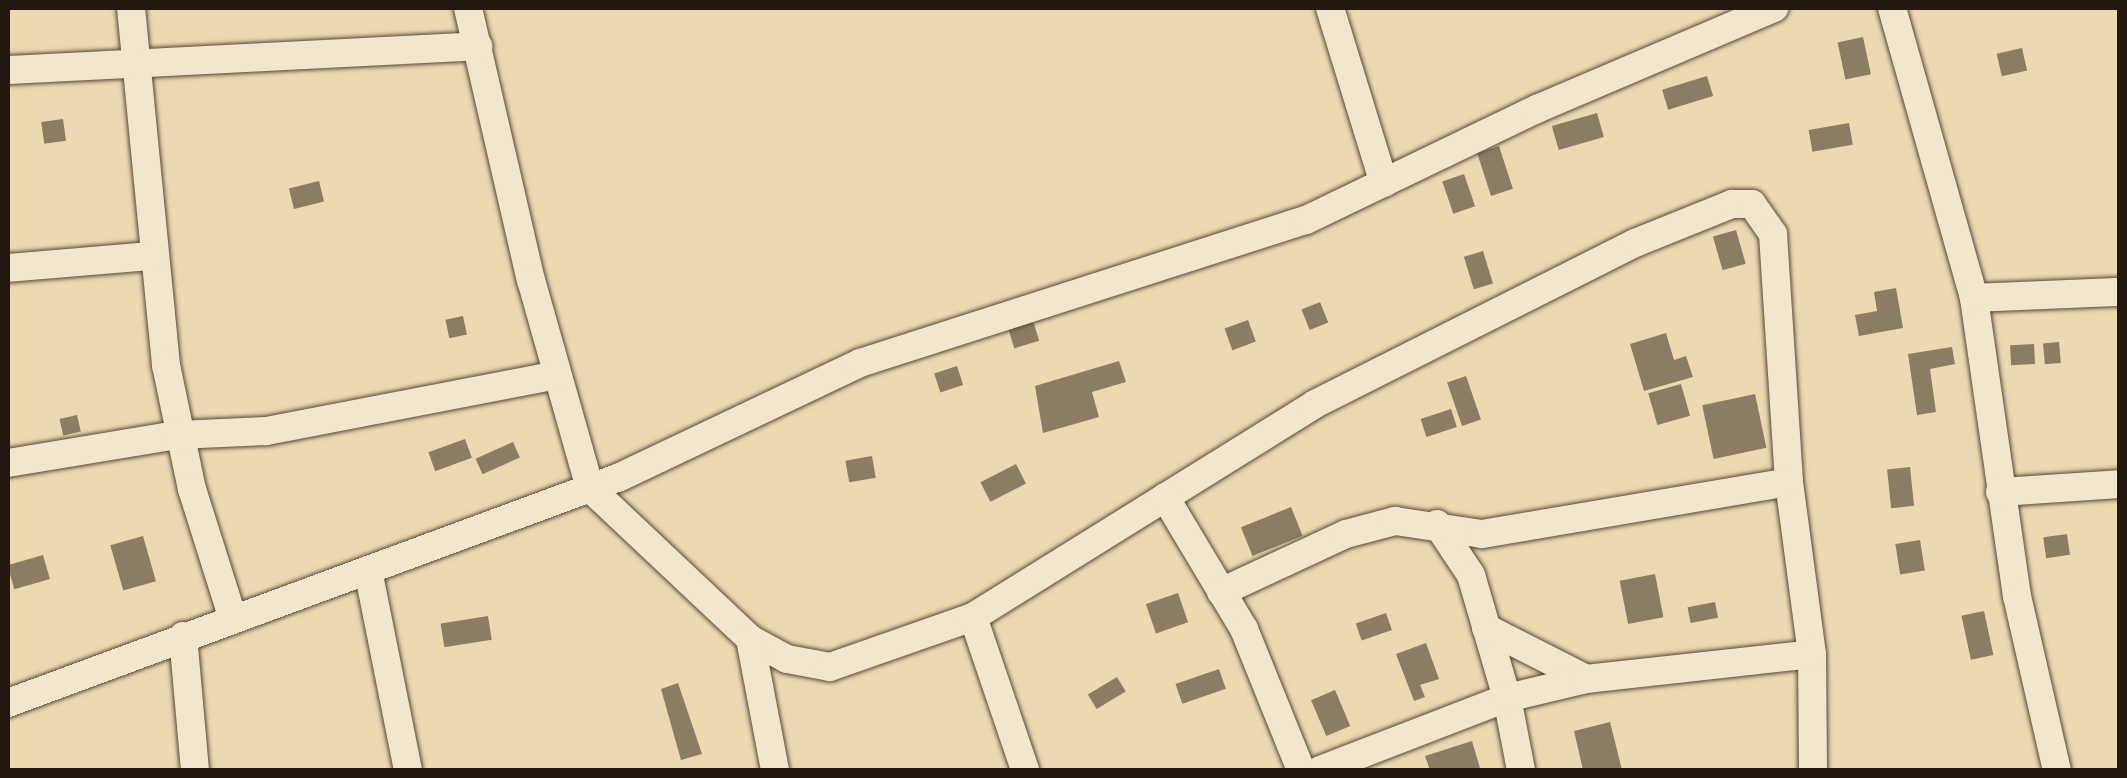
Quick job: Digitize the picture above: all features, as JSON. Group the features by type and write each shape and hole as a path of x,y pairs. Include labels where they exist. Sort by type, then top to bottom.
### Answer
{"street":[{"path":"131,8 152,256 178,435 232,620"},
{"path":"468,8 557,375 590,488 750,639 787,659 830,667 973,617 1090,549 1165,496 1314,404 1634,242 1732,204 1752,204 1773,234 1789,482 1812,654 1812,770"},
{"path":"1330,8 1384,182"},
{"path":"8,702 590,488 860,363 1290,226 1774,8"},
{"path":"1892,8 1974,298 2000,492 2057,770"},
{"path":"8,70 478,46"},
{"path":"8,268 152,256"},
{"path":"1974,298 2120,292"},
{"path":"8,463 178,435 266,431 557,375"},
{"path":"1221,592 1346,534 1395,521 1437,524 1482,534 1789,482"},
{"path":"2000,492 2120,484"},
{"path":"1165,496 1276,696 1301,770"},
{"path":"1437,524 1470,576 1508,698 1521,770"},
{"path":"1470,576 1482,534"},
{"path":"368,570 408,770"},
{"path":"973,617 1026,770"},
{"path":"1486,628 1586,680"},
{"path":"184,636 195,770"},
{"path":"750,639 775,770"},
{"path":"1320,770 1508,698 1586,680 1812,654"}],"building":[{"path":"1863,37 1871,74 1845,80 1838,42"},
{"path":"2022,48 2027,70 2002,76 1997,54"},
{"path":"1707,76 1713,96 1668,110 1662,90"},
{"path":"1597,113 1604,137 1559,150 1552,126"},
{"path":"63,119 66,141 44,144 41,122"},
{"path":"1849,123 1853,145 1812,152 1809,130"},
{"path":"1499,146 1513,189 1491,196 1477,153"},
{"path":"1464,174 1475,206 1453,214 1442,181"},
{"path":"319,181 324,201 294,209 289,188"},
{"path":"1736,230 1746,264 1723,270 1713,237"},
{"path":"1483,251 1493,284 1474,289 1464,257"},
{"path":"1896,288 1903,328 1859,336 1855,315 1877,311 1874,292"},
{"path":"1320,302 1328,322 1310,330 1301,309"},
{"path":"1031,314 1039,341 1014,348 1006,322"},
{"path":"463,316 467,335 449,338 445,320"},
{"path":"1248,320 1256,342 1232,350 1225,329"},
{"path":"1666,333 1674,360 1686,356 1693,377 1644,391 1630,344"},
{"path":"2059,342 2061,363 2045,364 2043,343"},
{"path":"2034,344 2035,364 2011,365 2010,345"},
{"path":"1952,347 1955,364 1930,369 1936,412 1917,415 1908,354"},
{"path":"1119,361 1126,382 1092,392 1099,417 1043,433 1035,386"},
{"path":"957,366 963,385 940,392 934,373"},
{"path":"1466,376 1481,419 1462,426 1447,383"},
{"path":"1681,384 1690,416 1657,425 1648,393"},
{"path":"1755,394 1766,448 1714,459 1702,405"},
{"path":"1451,409 1457,427 1426,437 1421,419"},
{"path":"77,415 81,432 63,436 59,419"},
{"path":"465,439 472,458 435,471 428,452"},
{"path":"513,442 520,458 482,474 476,459"},
{"path":"872,456 876,478 849,482 845,461"},
{"path":"1016,464 1026,484 990,502 980,482"},
{"path":"1910,467 1914,506 1891,508 1887,469"},
{"path":"1291,507 1303,536 1253,556 1241,527"},
{"path":"2067,534 2070,555 2046,558 2043,537"},
{"path":"143,536 156,581 123,591 110,545"},
{"path":"1920,540 1925,571 1900,575 1895,544"},
{"path":"43,555 50,579 14,589 8,565"},
{"path":"1655,574 1663,617 1628,624 1620,581"},
{"path":"1178,593 1188,622 1156,633 1146,604"},
{"path":"1715,602 1718,618 1691,623 1688,607"},
{"path":"1984,611 1993,655 1971,660 1962,616"},
{"path":"1386,613 1392,630 1362,640 1356,623"},
{"path":"488,616 492,640 444,647 441,624"},
{"path":"1426,643 1439,679 1420,685 1425,697 1414,701 1396,654"},
{"path":"1219,669 1226,689 1182,704 1176,684"},
{"path":"1117,677 1126,692 1097,709 1088,695"},
{"path":"678,683 702,754 681,760 661,689"},
{"path":"1335,690 1350,726 1326,736 1311,700"},
{"path":"1610,722 1622,770 1583,770 1574,731"},
{"path":"1472,741 1480,768 1430,770 1425,756"}]}
